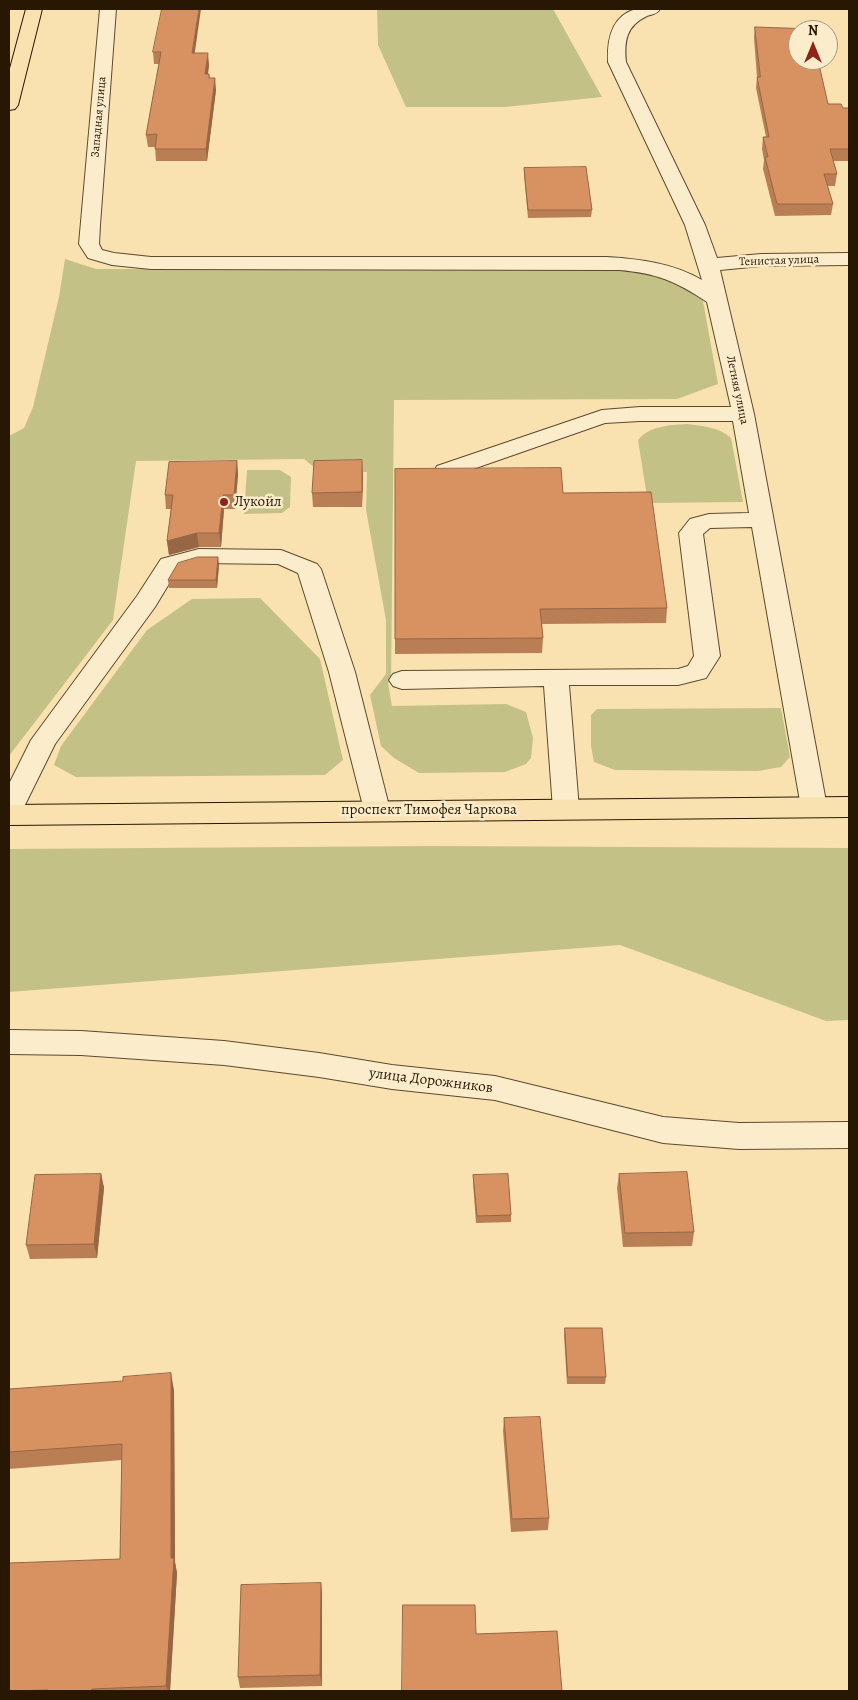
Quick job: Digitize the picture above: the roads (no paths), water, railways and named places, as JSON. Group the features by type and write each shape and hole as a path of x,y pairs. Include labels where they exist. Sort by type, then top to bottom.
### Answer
{"main road":[{"path":"9,106 34,9"},
{"name":"проспект Тимофея Чаркова","path":"9,815 849,807"}],"street":[{"name":"Западная улица","path":"108,9 90,225 89,244 95,254 112,259 151,263 629,264 686,279 717,299"},
{"name":"Летняя улица","path":"652,9 634,14 621,26 616,44 617,62 695,225 709,265 743,414 814,807"},
{"name":"Тенистая улица","path":"709,265 761,260 849,259"},
{"path":"445,471 602,417 640,414 743,414"},
{"path":"402,680 678,677 697,672 707,656 691,533 698,524 709,520 762,520"},
{"path":"9,810 44,740 146,601 169,564 199,556 281,557 309,568 342,672 377,810"},
{"path":"556,677 566,809"},
{"name":"улица Дорожников","path":"9,1042 81,1043 224,1053 319,1065 392,1077 495,1088 663,1130 739,1136 849,1135"}],"place":[{"name":"Лукойл","path":"224,502"}]}
